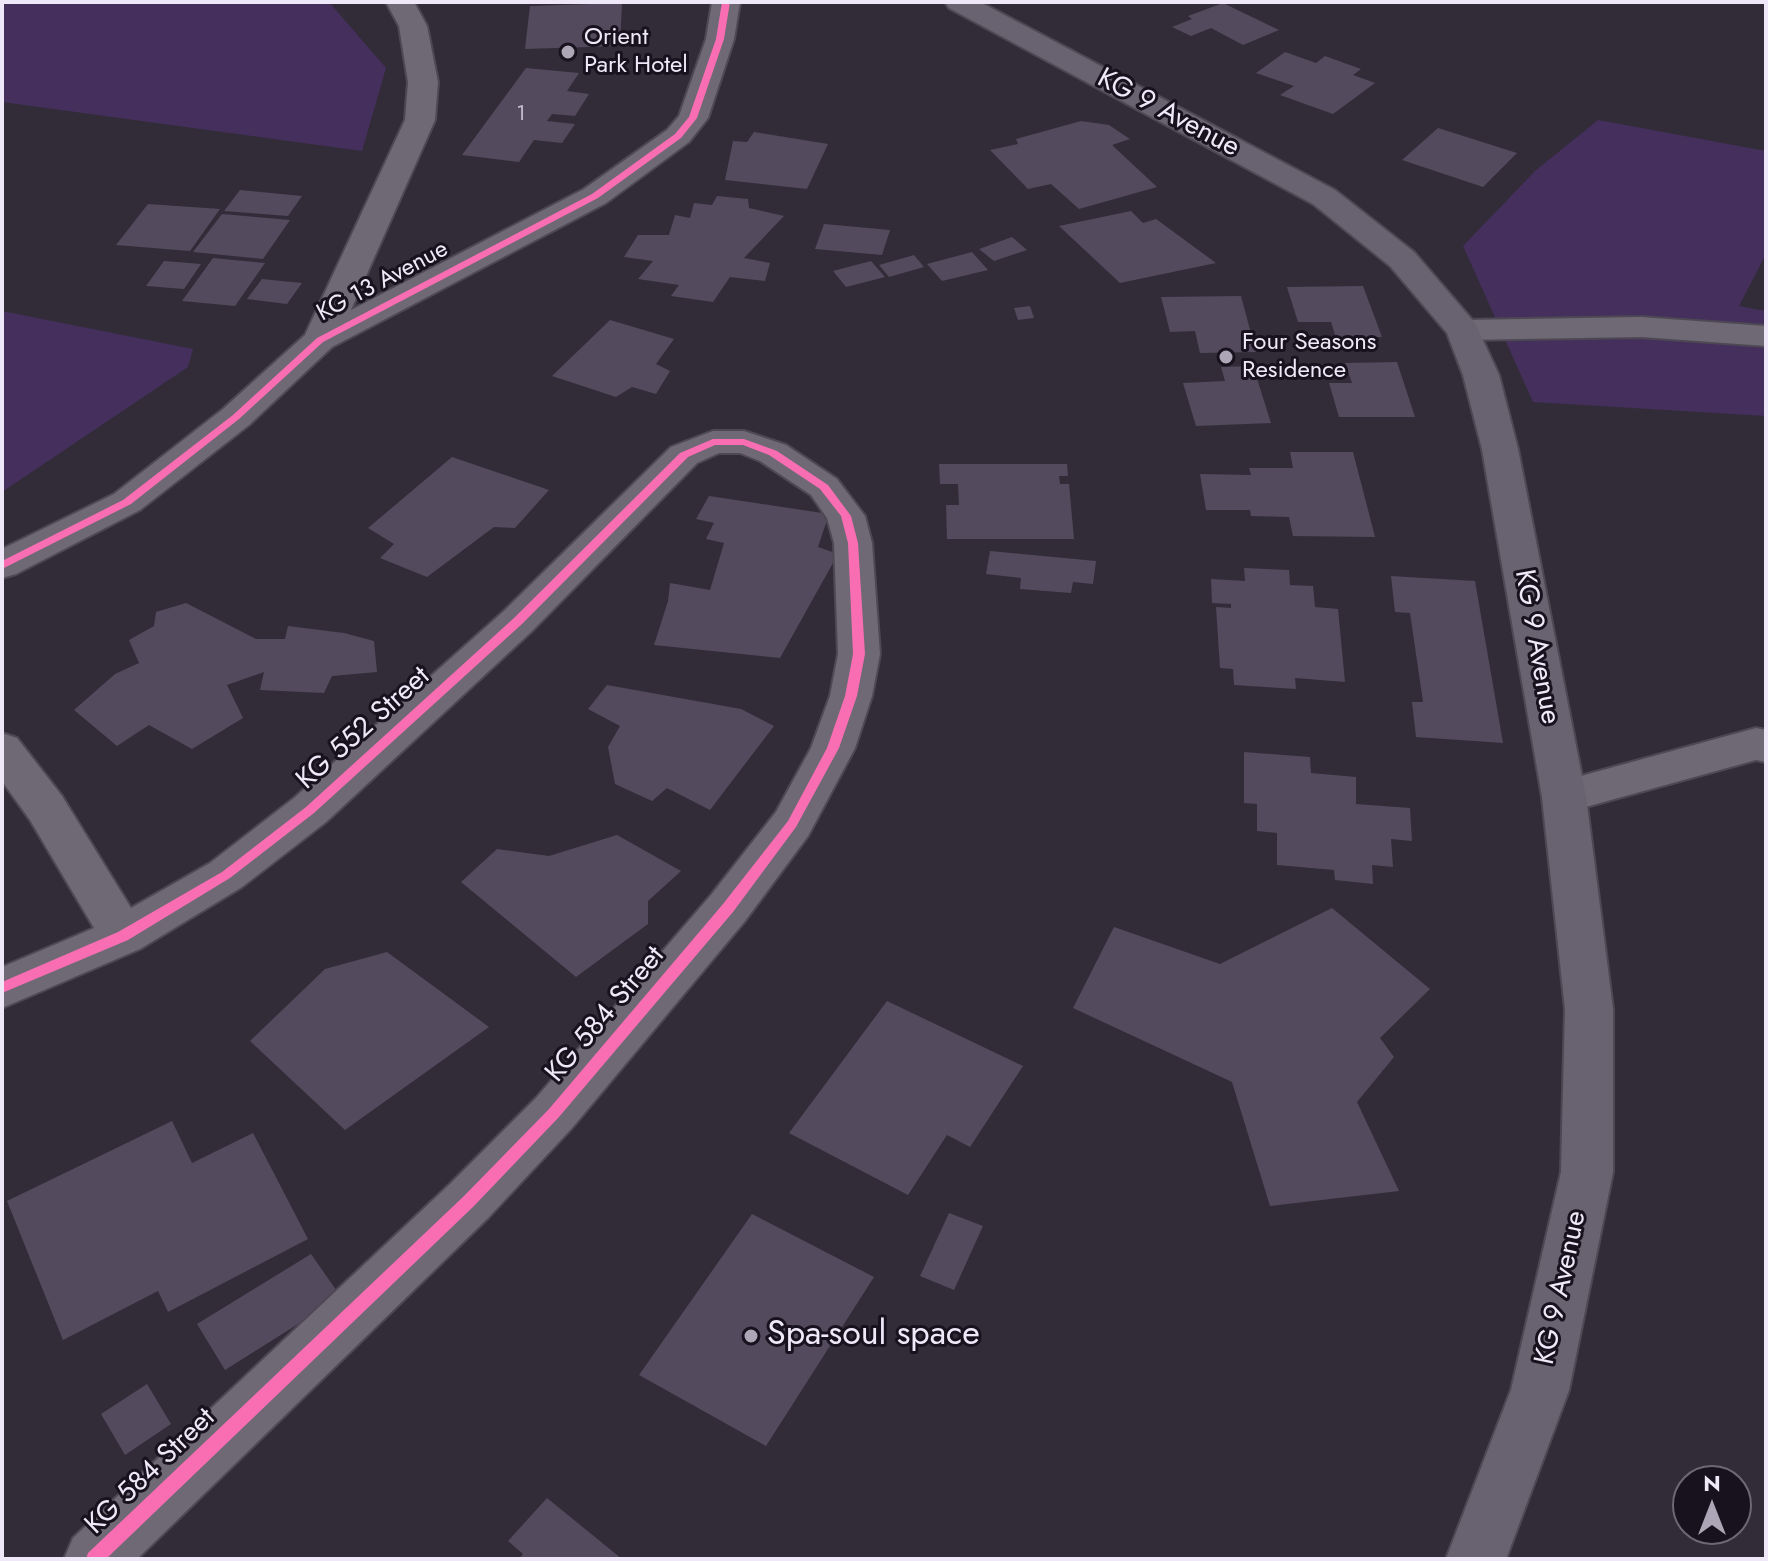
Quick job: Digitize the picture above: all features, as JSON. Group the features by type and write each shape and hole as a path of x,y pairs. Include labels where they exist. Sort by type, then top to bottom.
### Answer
{"main road":[{"name":"KG 9 Avenue","path":"959,2 1324,197 1402,259 1463,330 1481,375 1500,449 1564,797 1589,1009 1587,1172 1540,1390 1476,1559"}],"street":[{"path":"320,340 420,120 423,82 413,26 400,2"},
{"name":"KG 13 Avenue","path":"2,565 127,502 236,417 320,340 595,196 678,136 693,118 720,39 726,2"},
{"path":"1463,330 1641,327 1766,336"},
{"name":"KG 552 Street","path":"2,988 123,936 226,875 310,810 518,621 684,455 713,442"},
{"name":"KG 584 Street","path":"94,1559 469,1201 554,1113 728,908 792,824 833,748 851,696 859,654 853,543 846,516 824,487 773,453 744,442 713,442"},
{"path":"1564,797 1756,744 1766,746"},
{"path":"2,749 46,808 123,936"}],"shaded area":[{"path":"2,2 329,2 386,68 362,151 2,102"},
{"path":"1598,120 1766,151 1766,254 1739,306 1766,311 1766,416 1533,402 1463,246 1535,171"},
{"path":"2,311 193,349 188,367 2,492"}],"building":[{"path":"622,3 620,46 525,49 530,6"},
{"path":"1223,3 1279,30 1243,45 1211,28 1191,36 1172,27 1192,19 1188,16"},
{"path":"1285,52 1316,63 1325,56 1361,69 1353,75 1375,83 1333,114 1280,95 1294,86 1256,73"},
{"path":"526,68 579,73 567,91 589,94 575,116 552,114 547,121 575,124 562,143 534,140 519,162 462,155"},
{"path":"1081,121 1109,125 1130,139 1112,145 1157,187 1079,209 1051,184 1028,189 990,150 1018,144 1016,139"},
{"path":"1438,128 1517,153 1483,187 1402,160"},
{"path":"754,132 828,144 807,189 725,180 733,141 747,142"},
{"path":"240,190 302,196 288,216 224,211"},
{"path":"717,196 748,199 749,208 784,216 744,258 770,263 765,281 730,277 713,302 671,296 679,285 638,279 653,261 624,257 638,235 669,235 675,215 690,218 694,203 712,205"},
{"path":"148,204 220,209 190,251 116,245"},
{"path":"1131,211 1143,223 1156,219 1216,263 1120,283 1059,226"},
{"path":"222,214 290,220 263,259 193,252"},
{"path":"824,224 890,230 882,255 815,249"},
{"path":"1012,237 1027,250 994,261 979,249"},
{"path":"972,252 988,270 942,281 927,264"},
{"path":"914,255 924,267 889,277 879,265"},
{"path":"213,258 265,263 235,306 182,301"},
{"path":"164,261 201,264 184,289 146,286"},
{"path":"871,261 885,277 846,287 833,271"},
{"path":"262,279 302,283 287,304 247,299"},
{"path":"1363,286 1382,337 1336,338 1331,322 1298,322 1287,287"},
{"path":"1241,296 1256,352 1200,353 1195,331 1170,332 1161,297"},
{"path":"1030,306 1034,318 1018,320 1014,308"},
{"path":"610,320 674,339 656,364 670,371 656,394 632,387 616,397 552,376"},
{"path":"1397,362 1415,417 1339,417 1329,383 1352,383 1345,363"},
{"path":"1253,366 1271,423 1196,426 1183,383 1225,381 1221,367"},
{"path":"1290,452 1353,452 1375,537 1293,536 1289,517 1251,516 1250,510 1206,510 1200,474 1251,475 1249,468 1293,468"},
{"path":"452,457 549,490 515,528 494,527 427,577 380,558 394,544 368,528"},
{"path":"939,464 1067,464 1068,476 1059,476 1060,484 1069,484 1074,539 947,539 946,505 959,505 958,484 940,484"},
{"path":"709,496 829,514 818,547 838,554 780,658 654,645 668,601 670,583 710,590 724,543 706,539 714,523 696,519"},
{"path":"990,551 1096,561 1093,584 1073,582 1071,593 1020,589 1021,578 986,574"},
{"path":"1244,568 1289,570 1290,585 1313,586 1315,607 1338,609 1345,682 1295,678 1296,689 1234,685 1233,669 1220,668 1216,607 1231,608 1231,604 1212,603 1211,579 1245,581"},
{"path":"1391,576 1475,581 1503,743 1416,737 1412,702 1423,702 1410,613 1395,612"},
{"path":"186,603 256,639 285,639 288,626 344,633 374,641 377,672 332,676 324,693 260,690 264,672 227,685 243,718 192,749 149,725 117,746 74,710 115,674 139,663 129,640 154,626 156,612"},
{"path":"607,685 741,709 774,726 710,810 667,788 652,801 615,784 608,747 620,726 588,709"},
{"path":"1244,752 1310,757 1311,773 1356,777 1356,804 1410,808 1412,841 1391,839 1393,867 1372,865 1373,884 1335,880 1334,870 1277,865 1277,833 1257,831 1257,804 1244,803"},
{"path":"617,835 681,871 648,901 648,924 576,977 461,882 497,849 549,856"},
{"path":"1332,908 1430,989 1380,1038 1394,1057 1357,1102 1399,1191 1270,1206 1232,1082 1073,1008 1114,927 1220,964"},
{"path":"387,952 489,1027 345,1130 250,1041 325,969"},
{"path":"887,1001 1023,1066 970,1147 947,1135 908,1195 789,1133"},
{"path":"172,1121 192,1163 253,1133 308,1239 168,1312 158,1291 63,1340 7,1201"},
{"path":"949,1213 983,1226 954,1290 920,1276"},
{"name":"Spa-soul space","path":"752,1214 874,1277 766,1446 639,1375"},
{"path":"311,1254 341,1297 225,1370 197,1324"},
{"path":"147,1384 171,1424 125,1455 101,1414"},
{"path":"547,1498 622,1559 519,1559 523,1554 508,1541"}],"cycle path":[{"path":"2,565 127,502 236,417 320,340 595,196 678,136 693,118 720,39 726,2"},
{"path":"2,988 123,936 226,875 310,810 518,621 684,455 713,442 744,442 773,453 824,487 846,516 853,543 859,654 851,696 833,748 792,824 728,908 554,1113 469,1201 94,1559"}],"place":[{"name":"Orient Park Hotel","path":"568,52"},
{"name":"Four Seasons Residence","path":"1226,357"},
{"name":"Spa-soul space","path":"751,1336"}]}
